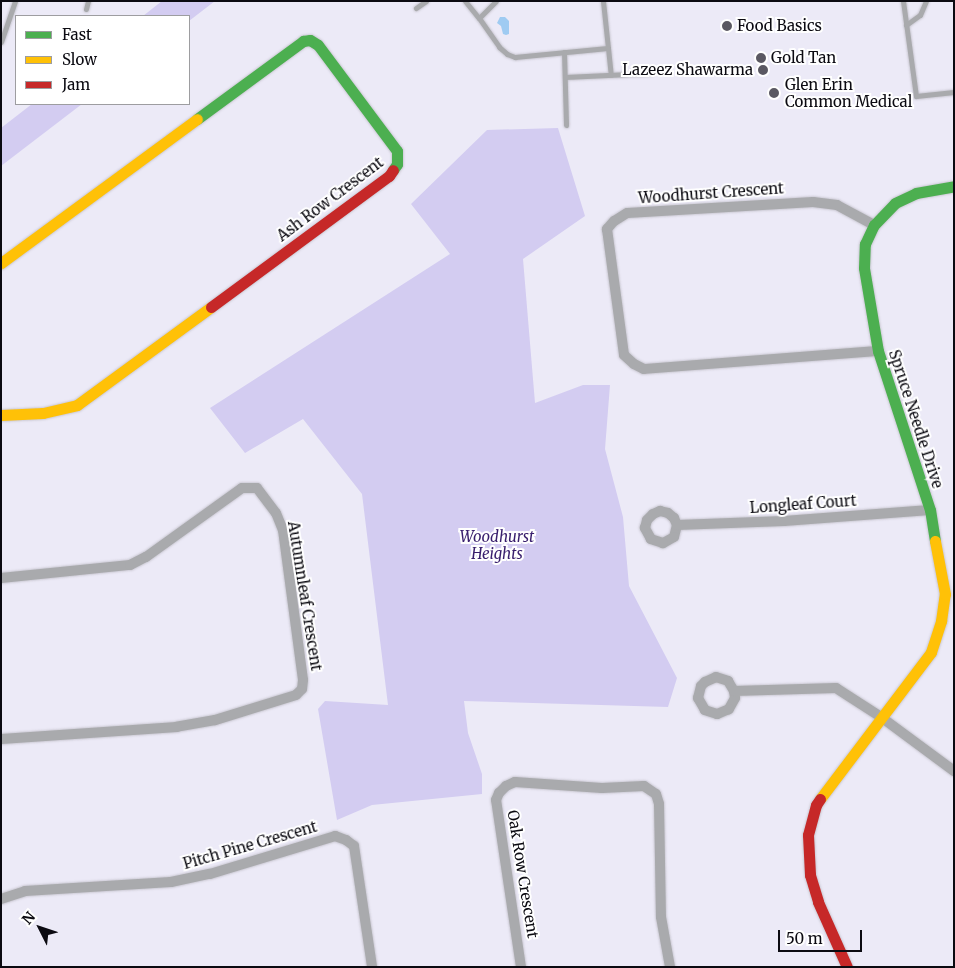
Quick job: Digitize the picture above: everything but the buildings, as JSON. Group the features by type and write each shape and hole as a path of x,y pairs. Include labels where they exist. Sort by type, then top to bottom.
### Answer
{"street":[{"name":"Ash Row Crescent","path":"1,263 301,41 310,40 318,45 397,151 397,164 389,176 77,405 43,413 1,415"},
{"name":"Spruce Needle Drive","path":"847,967 818,902 810,875 808,834 816,805 931,652 945,594 930,510 878,351 864,268 865,244 874,225 895,203 916,193 954,186"},
{"name":"Woodhurst Crescent","path":"874,225 837,205 813,202 627,213 614,221 607,229 624,355 634,364 644,368 878,351"},
{"name":"Autumnleaf Crescent","path":"1,578 130,565 146,557 242,488 257,488 276,513 283,530 303,680 302,690 296,695 215,720 177,727 1,738"},
{"name":"Longleaf Court","path":"677,525 784,521 930,510"},
{"path":"734,691 836,688 881,717 954,771"},
{"name":"Oak Row Crescent","path":"521,967 496,800 499,793 506,786 516,782 602,788 644,786 656,794 659,804 661,917 670,967"},
{"name":"Pitch Pine Crescent","path":"1,899 25,891 171,882 210,874 335,836 346,840 354,846 372,967"}],"lane":[{"path":"1,42 15,1"},
{"path":"86,9 88,1"},
{"path":"416,8 426,1"},
{"path":"465,1 499,47 507,54 515,57 608,48"},
{"path":"479,18 496,1"},
{"path":"603,1 610,75"},
{"path":"903,1 916,96 954,92"},
{"path":"906,25 920,15 925,2"},
{"path":"564,52 566,125"},
{"path":"565,77 651,73"}],"green space":[{"path":"162,1 215,1 190,20 190,15 144,15"},
{"path":"31,105 81,105 1,166 1,128"},
{"name":"Woodhurst Heights","path":"558,128 585,216 523,259 535,403 583,385 610,385 605,449 623,517 629,586 677,678 668,707 464,701 468,733 482,774 482,794 372,805 337,820 318,709 325,701 388,705 362,494 303,419 245,453 210,408 450,254 411,204 487,130"}],"water":[{"path":"500,17 505,17 509,21 509,34 503,34 501,26 497,23"}],"traffic: fast":[{"path":"197,119 303,41 310,40 318,45 397,151 397,164 393,170"},
{"path":"935,541 930,510 878,351 864,268 865,244 874,225 895,203 916,193 954,186"}],"traffic: slow":[{"path":"1,263 197,119"},
{"path":"1,415 43,413 77,405 211,307"},
{"path":"820,799 931,652 941,621 945,594 935,541"}],"traffic: jam":[{"path":"211,307 389,176 393,170"},
{"path":"820,799 816,805 808,835 810,875 818,902 847,967"}],"place":[{"name":"Food Basics","path":"727,26"},
{"name":"Gold Tan","path":"761,58"},
{"name":"Lazeez Shawarma","path":"763,70"},
{"name":"Glen Erin Common Medical","path":"774,93"}]}
